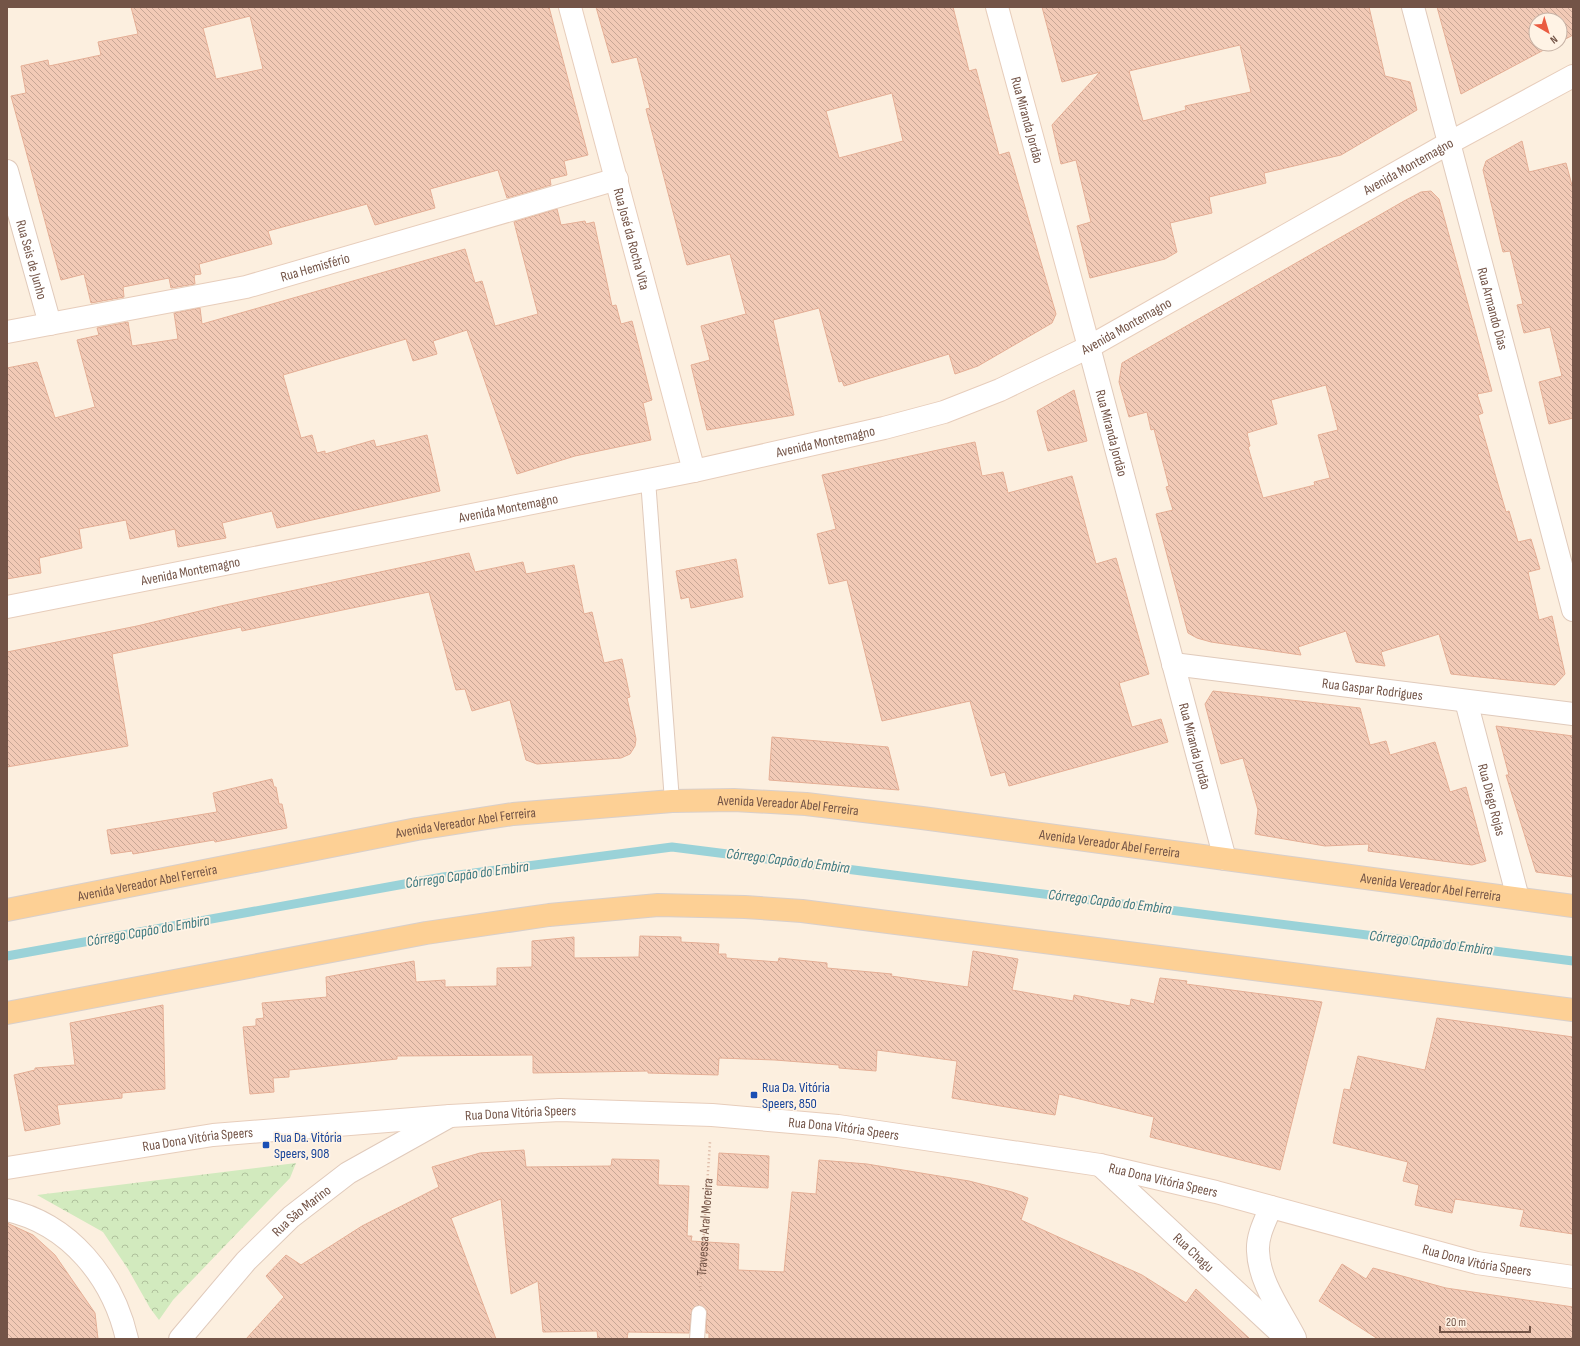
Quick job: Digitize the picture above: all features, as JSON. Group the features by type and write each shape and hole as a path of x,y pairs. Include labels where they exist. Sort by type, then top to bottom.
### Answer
{"main road":[{"name":"Avenida Vereador Abel Ferreira","path":"7,910 417,829 513,814 672,801 734,800 806,804 922,818 1573,906"},
{"path":"7,1013 426,933 549,914 658,905 745,907 802,911 1573,1010"}],"street":[{"name":"Rua José da Rocha Vita","path":"570,7 617,178 694,471"},
{"name":"Rua Miranda Jordão","path":"997,7 1225,859"},
{"name":"Rua Armando Dias","path":"1413,7 1573,610"},
{"name":"Avenida Montemagno","path":"7,607 694,471 884,428 944,412 1000,390 1089,347 1449,143 1573,76"},
{"name":"Rua Hemisfério","path":"7,332 246,287 617,178"},
{"name":"Rua Seis de Junho","path":"8,182 50,324"},
{"name":"Rua Gaspar Rodrigues","path":"1173,664 1573,714"},
{"name":"Rua Diego Rojas","path":"1466,701 1518,898"},
{"name":"Rua Dona Vitória Speers","path":"7,1168 213,1135 450,1116 560,1110 712,1114 838,1126 1100,1165 1216,1192 1477,1262 1573,1277"},
{"name":"Rua São Marino","path":"180,1339 246,1261 291,1217 348,1173 450,1116"},
{"name":"Rua Chagu","path":"1100,1165 1287,1339"},
{"path":"1271,1207 1261,1233 1258,1251 1264,1281 1295,1339"},
{"path":"7,1210 24,1214 66,1237 90,1260 110,1292 122,1319 127,1339"}],"lane":[{"path":"648,480 672,801"},
{"path":"697,1339 699,1313"}],"path":[{"name":"Travessa Aral Moreira","path":"699,1313 712,1114"}],"green space":[{"path":"296,1163 290,1178 173,1300 159,1320 150,1308 128,1269 103,1232 37,1195"}],"building":[{"path":"131,7 549,7 588,155 564,161 567,175 550,179 551,185 507,198 498,170 430,189 435,208 375,225 367,204 268,231 272,244 199,264 201,274 194,275 195,284 171,288 169,278 123,287 124,297 91,303 84,274 61,280 11,96 26,93 21,66 48,60 49,66 101,55 98,42 138,34","holes":["250,16 263,69 216,79 203,28"]},
{"path":"596,7 953,7 969,71 976,69 999,155 1009,152 1056,314 1052,323 978,366 955,374 949,354 844,386 842,381 839,382 819,308 773,320 794,415 707,430 691,365 710,360 701,326 746,314 730,254 687,265 646,109 650,108 637,57 612,63","holes":["892,93 903,141 839,158 826,111"]},
{"path":"1042,7 1369,7 1385,76 1410,82 1417,110 1341,155 1264,173 1266,183 1209,197 1212,213 1170,223 1177,252 1165,259 1090,278 1077,226 1091,222 1076,160 1061,164 1052,125 1100,72 1062,82","holes":["1240,45 1251,92 1185,106 1186,110 1143,121 1129,71"]},
{"path":"1437,7 1573,7 1573,35 1568,38 1568,12 1528,12 1528,52 1540,52 1461,94"},
{"path":"1522,141 1529,172 1566,163 1573,189 1573,418 1549,424 1539,382 1562,376 1550,327 1524,333 1517,305 1523,304 1510,251 1503,252 1483,170 1486,161"},
{"path":"1431,191 1439,199 1492,391 1477,394 1483,413 1478,415 1506,512 1509,511 1518,542 1531,539 1540,569 1528,572 1539,620 1552,616 1565,674 1555,685 1451,674 1439,634 1381,652 1385,666 1356,662 1346,631 1298,647 1301,655 1211,642 1197,638 1188,633 1156,514 1173,510 1166,487 1169,486 1154,429 1151,430 1147,412 1129,417 1119,382 1122,363 1421,192","holes":["1326,385 1338,430 1318,435 1330,478 1314,482 1315,485 1263,498 1248,447 1250,446 1247,433 1277,424 1271,400"]},
{"path":"557,209 561,225 585,221 586,224 594,222 612,306 616,305 621,324 632,321 652,400 643,403 651,440 575,456 517,474 467,330 433,341 437,354 413,361 406,339 283,375 301,438 312,435 317,453 325,451 325,454 374,440 376,447 427,435 440,491 277,528 272,511 222,523 226,538 178,547 175,529 130,539 126,520 79,529 82,548 39,558 41,573 7,579 7,368 37,362 55,418 95,407 77,340 99,335 97,328 128,322 132,346 178,339 174,313 200,308 202,324 465,249 475,283 482,281 495,326 538,314 514,222"},
{"path":"1074,390 1087,441 1048,451 1037,411"},
{"path":"975,442 982,476 1003,472 1008,493 1072,476 1096,564 1116,558 1149,674 1119,683 1132,727 1161,719 1168,742 1009,786 1005,772 991,776 970,701 882,721 847,580 829,584 817,534 836,529 822,475"},
{"path":"469,553 475,572 523,562 526,574 574,565 584,614 592,612 604,663 622,659 630,697 627,698 636,739 635,746 630,754 621,758 537,764 526,760 510,700 472,711 465,689 456,690 429,592 242,631 241,627 112,654 128,746 7,767 7,652 137,626 225,605"},
{"path":"736,559 743,597 691,608 689,597 681,599 676,571"},
{"path":"1213,691 1360,708 1370,745 1386,741 1390,755 1435,742 1450,792 1466,787 1486,861 1472,865 1368,851 1369,844 1325,846 1255,834 1258,810 1243,758 1221,764 1205,704"},
{"path":"1496,726 1573,736 1573,877 1536,872 1506,775 1509,775"},
{"path":"772,737 888,747 899,790 769,780"},
{"path":"272,779 274,787 276,787 279,804 282,804 287,828 215,842 214,840 133,854 132,851 111,854 107,830 217,812 213,793"},
{"path":"640,936 681,937 681,942 719,944 718,954 726,954 726,958 778,962 779,958 827,963 827,968 892,974 891,976 968,987 973,951 1018,959 1012,990 1073,1001 1074,995 1130,1006 1131,999 1154,1004 1160,978 1187,981 1186,984 1322,1002 1280,1170 1150,1137 1154,1117 1059,1094 1055,1115 952,1098 957,1061 877,1050 876,1071 839,1068 839,1065 775,1060 719,1058 718,1075 648,1073 648,1071 533,1073 533,1055 397,1056 397,1059 289,1070 289,1077 273,1078 274,1092 250,1094 243,1027 256,1026 256,1019 264,1018 262,1003 327,997 326,977 414,961 416,982 445,980 445,987 497,986 497,968 532,967 532,941 574,937 574,958 639,957"},
{"path":"163,1005 165,1089 122,1093 122,1098 57,1105 60,1124 25,1131 14,1075 35,1070 35,1068 75,1065 70,1023"},
{"path":"1437,1018 1573,1037 1573,1234 1520,1226 1524,1210 1455,1199 1452,1213 1415,1205 1419,1185 1403,1181 1408,1162 1333,1143 1344,1089 1350,1090 1358,1056 1425,1070"},
{"path":"524,1150 526,1167 611,1166 612,1159 659,1160 658,1185 689,1186 687,1236 692,1236 691,1241 739,1244 738,1270 784,1272 792,1192 816,1194 819,1160 867,1164 969,1181 1012,1192 1028,1198 1021,1220 1142,1275 1186,1303 1196,1289 1250,1339 709,1339 709,1333 706,1333 707,1310 699,1305 692,1309 689,1333 628,1332 627,1339 598,1339 597,1331 543,1332 538,1281 511,1294 501,1199 451,1218 496,1339 246,1339 284,1297 266,1276 286,1255 301,1265 362,1226 439,1187 432,1167 480,1153"},
{"path":"719,1153 769,1156 768,1188 717,1185"},
{"path":"7,1223 33,1235 55,1255 95,1313 98,1339 7,1339"},
{"path":"1342,1264 1366,1279 1373,1268 1446,1288 1573,1307 1573,1339 1378,1339 1319,1301"}],"waterway":[{"name":"Córrego Capão do Embira","path":"7,956 443,877 672,847 1573,961"}],"place":[{"name":"Rua Da. Vitória Speers, 850","path":"754,1095"},
{"name":"Rua Da. Vitória Speers, 908","path":"266,1145"}]}
